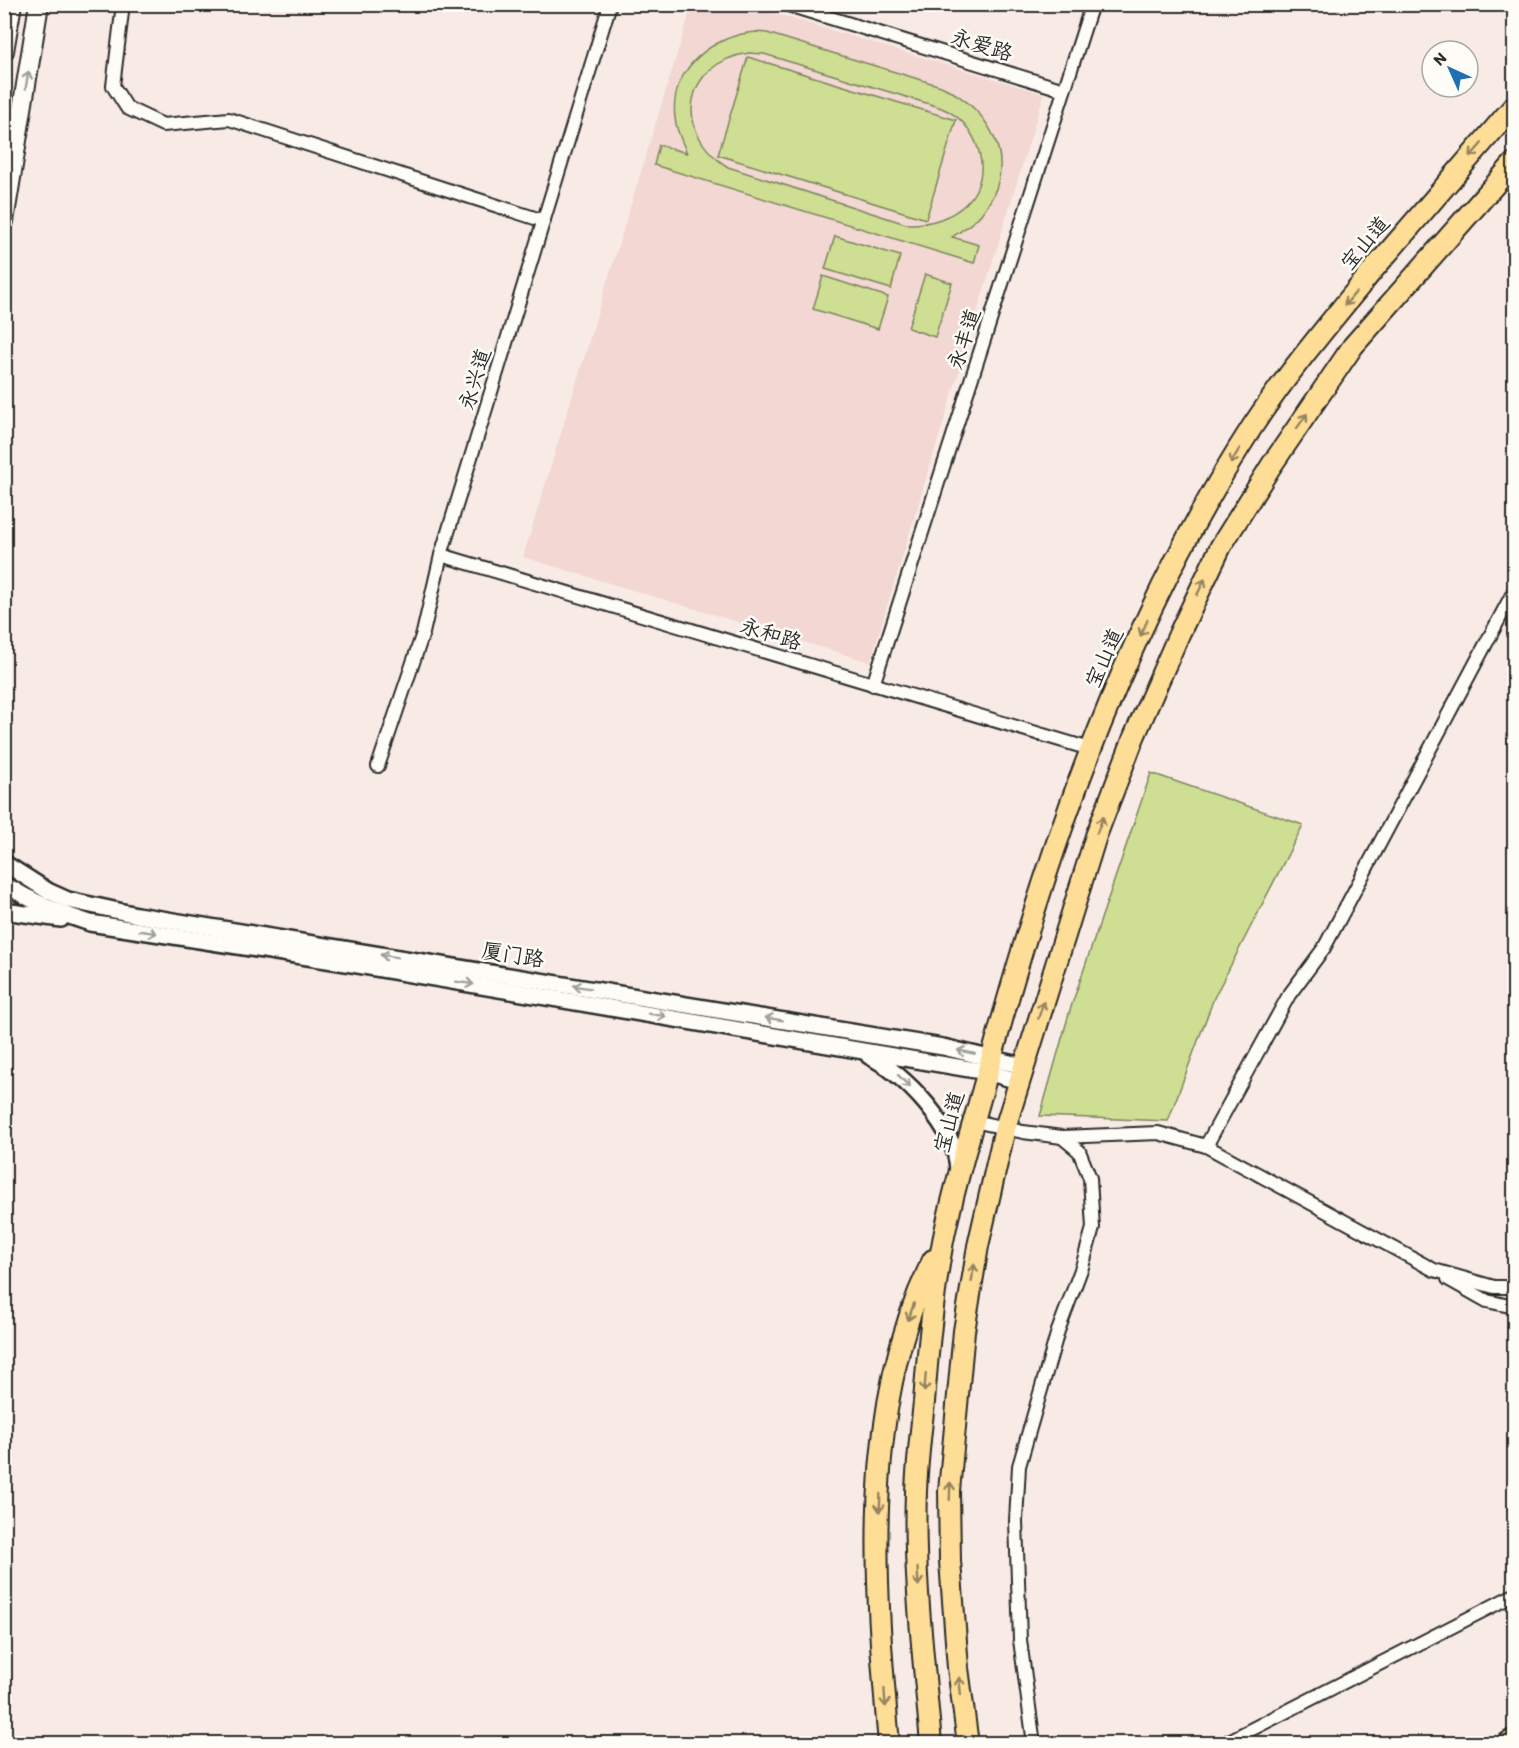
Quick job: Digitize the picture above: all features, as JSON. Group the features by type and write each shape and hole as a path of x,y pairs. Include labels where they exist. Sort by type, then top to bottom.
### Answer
{"highway":[{"path":"1508,1743 1515,1740"}],"main road":[{"path":"4,51 12,4"},
{"path":"4,221 39,4"},
{"name":"宝山道","path":"931,1743 917,1577 916,1492 930,1324 943,1239 989,1065 1038,900 1090,749 1194,523 1254,424 1328,325 1446,184 1515,106"},
{"path":"968,1743 958,1668 950,1560 949,1491 964,1331 978,1246 1005,1128 1096,836 1130,748 1180,632 1221,546 1271,466 1353,346 1515,164"},
{"path":"889,1743 880,1606 878,1532 881,1456 890,1391 900,1342 917,1295 943,1239"}],"street":[{"path":"123,4 113,86 128,108 163,124 230,119 544,221"},
{"name":"永兴道","path":"378,766 423,633 441,555 610,4"},
{"name":"永爱路","path":"785,4 1064,90"},
{"name":"永丰道","path":"873,685 1092,4"},
{"name":"永和路","path":"441,555 1090,749"},
{"path":"1206,1146 1289,995 1324,948 1515,591"},
{"name":"厦门路","path":"4,863 48,891 68,900 137,915 908,1041 1021,1074"},
{"name":"厦门路","path":"4,884 46,907 90,923 346,963 855,1049 989,1065"},
{"path":"4,911 90,923"},
{"path":"855,1049 887,1066 921,1099 955,1149 958,1177"},
{"path":"974,1121 1062,1137 1158,1133 1206,1146 1487,1301 1515,1307"},
{"path":"1034,1743 1020,1640 1016,1521 1019,1466 1058,1331 1082,1267 1093,1228 1090,1178 1079,1151 1062,1137"},
{"path":"1434,1270 1494,1287 1515,1287"},
{"path":"1223,1743 1515,1595"}],"shaded area":[{"path":"692,5 747,5 1044,94 870,662 523,557"}],"green space":[{"path":"756,32 767,33 941,86 959,96 975,109 987,124 996,141 1000,158 999,177 993,196 978,218 952,237 979,245 974,263 654,165 659,145 687,153 675,118 675,101 686,70 709,48 740,35","holes":["749,53 764,54 936,106 955,115 969,130 976,143 981,161 980,177 975,191 955,212 924,223 906,224 728,167 710,153 699,136 693,119 693,101 698,84 710,70 727,59"]},
{"path":"748,57 956,120 926,219 718,155"},
{"path":"835,236 900,256 891,289 825,269"},
{"path":"925,274 952,283 935,337 908,328"},
{"path":"823,276 888,297 878,329 813,309"},
{"path":"1151,773 1303,825 1214,998 1168,1121 1040,1116 1070,1010"}]}
